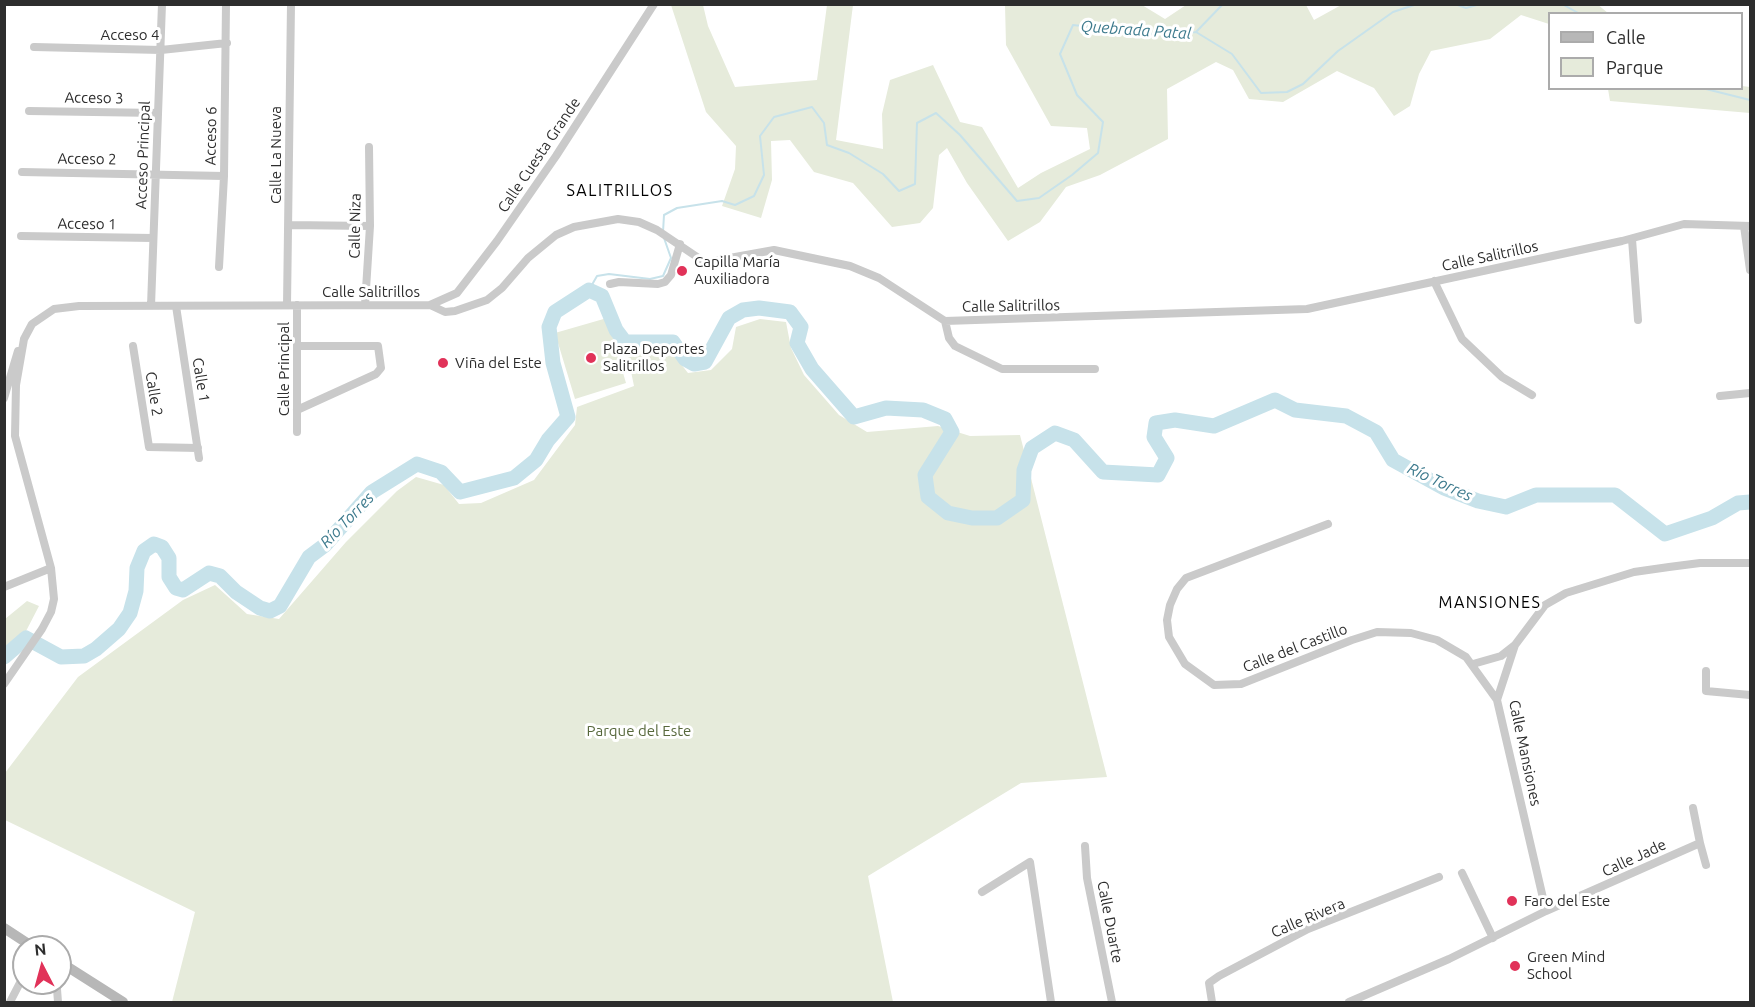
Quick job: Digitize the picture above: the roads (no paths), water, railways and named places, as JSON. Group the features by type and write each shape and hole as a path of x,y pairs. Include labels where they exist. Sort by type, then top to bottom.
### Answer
{"main road":[{"path":"72,970 123,1002"}],"street":[{"name":"Acceso Principal","path":"151,306 162,4"},
{"name":"Acceso 6","path":"219,267 224,176 226,4"},
{"name":"Calle La Nueva","path":"287,305 291,4"},
{"name":"Calle Cuesta Grande","path":"430,305 457,293 497,241 556,156 654,4"},
{"name":"Acceso 4","path":"34,47 161,50 227,43"},
{"name":"Acceso 3","path":"29,111 158,113"},
{"name":"Calle Niza","path":"366,305 370,226 369,147"},
{"name":"Acceso 2","path":"22,172 224,176"},
{"name":"Calle Salitrillos","path":"24,339 32,324 54,309 79,306 430,305 445,312 472,307 487,300 502,288 528,258 556,235 574,227 618,219 639,222 657,230 672,238 702,261 774,250 850,266 879,278 945,321 1307,309 1632,239 1684,224 1747,226"},
{"path":"289,225 370,226"},
{"path":"1747,226 1750,270"},
{"name":"Acceso 1","path":"21,236 153,238"},
{"path":"1632,239 1638,320"},
{"path":"610,284 665,282 671,275 680,244"},
{"path":"1434,281 1462,339 1502,377 1532,395"},
{"name":"Calle Principal","path":"297,305 297,432"},
{"name":"Calle 1","path":"176,306 199,458"},
{"path":"945,321 949,338 955,346 1002,369 1095,369"},
{"path":"4,398 12,367 24,339"},
{"path":"4,684 42,629 51,612 54,599 51,568 15,436 16,385 24,339"},
{"name":"Calle 2","path":"133,346 149,447 198,447"},
{"path":"297,346 378,346 381,368 376,374 297,410"},
{"path":"1720,396 1750,393"},
{"name":"Calle del Castillo","path":"1328,524 1186,578 1173,597 1167,620 1169,637 1185,664 1214,685 1241,684 1352,639 1377,632 1411,633 1453,647 1473,664 1497,700"},
{"name":"Calle Mansiones","path":"1546,911 1497,700 1515,645 1545,605 1566,593 1600,581 1657,568 1700,563 1750,562"},
{"path":"4,587 51,568"},
{"path":"1473,664 1501,656 1515,645"},
{"path":"1706,671 1706,692 1750,695"},
{"path":"1693,808 1706,865"},
{"name":"Calle Jade","path":"1546,911 1700,843"},
{"name":"Calle Duarte","path":"1085,846 1087,878 1112,1002"},
{"path":"982,892 1030,862 1051,1002"},
{"path":"1462,873 1493,938"},
{"name":"Calle Rivera","path":"1212,1002 1209,983 1259,954 1308,929 1439,877"},
{"path":"1348,1002 1493,938 1546,911"}],"waterway":[{"path":"1196,32 1223,4"},
{"name":"Quebrada Patal","path":"663,232 664,215 677,208 722,201 735,205 754,196 764,175 760,136 774,117 812,107 824,123 827,145 849,153 883,174 899,191 915,184 917,123 936,113 960,135 1017,201 1039,198 1098,153 1103,122 1077,95 1060,54 1073,25 1154,34 1196,32 1232,54 1261,93 1287,92 1303,84 1338,51 1393,12 1417,4"},
{"name":"Quebrada Patal","path":"1455,4 1466,8 1480,4"},
{"name":"Quebrada Patal","path":"1562,4 1576,12"},
{"name":"Quebrada Patal","path":"1710,90 1750,100"},
{"name":"Quebrada Patal","path":"589,290 597,276 609,274 650,279 663,276 671,258 664,238"},
{"name":"Río Torres","path":"4,657 26,638 61,657 84,656 96,649 119,629 130,613 136,591 137,568 144,551 154,544 162,547 169,558 169,577 176,588 183,590 209,573 220,576 236,592 260,608 270,611 280,606 309,557 325,545 372,492 417,464 441,472 460,492 514,478 536,460 548,440 568,417 553,363 549,327 555,312 589,290 602,296 616,330 625,342 673,342 685,359 694,364 705,362 729,318 743,310 759,308 790,312 801,327 797,343 812,369 854,417 886,408 923,410 945,419 952,432 925,475 928,497 948,513 972,518 997,518 1023,500 1024,470 1032,448 1055,433 1074,440 1103,472 1158,475 1167,458 1154,437 1156,423 1175,420 1214,426 1275,400 1295,410 1346,416 1376,432 1393,460 1444,488 1478,501 1506,507 1536,495 1615,495 1665,534 1712,518 1738,503 1750,502"}],"place":[{"name":"Capilla María Auxiliadora","path":"682,271"},
{"name":"Plaza Deportes Salitrillos","path":"591,358"},
{"name":"Viña del Este","path":"443,363"},
{"name":"Faro del Este","path":"1512,901"},
{"name":"Green Mind School","path":"1515,966"}],"district":[{"name":"SALITRILLOS","path":"620,191"},
{"name":"MANSIONES","path":"1490,603"}],"park label":[{"name":"Parque del Este","path":"639,731"}]}
